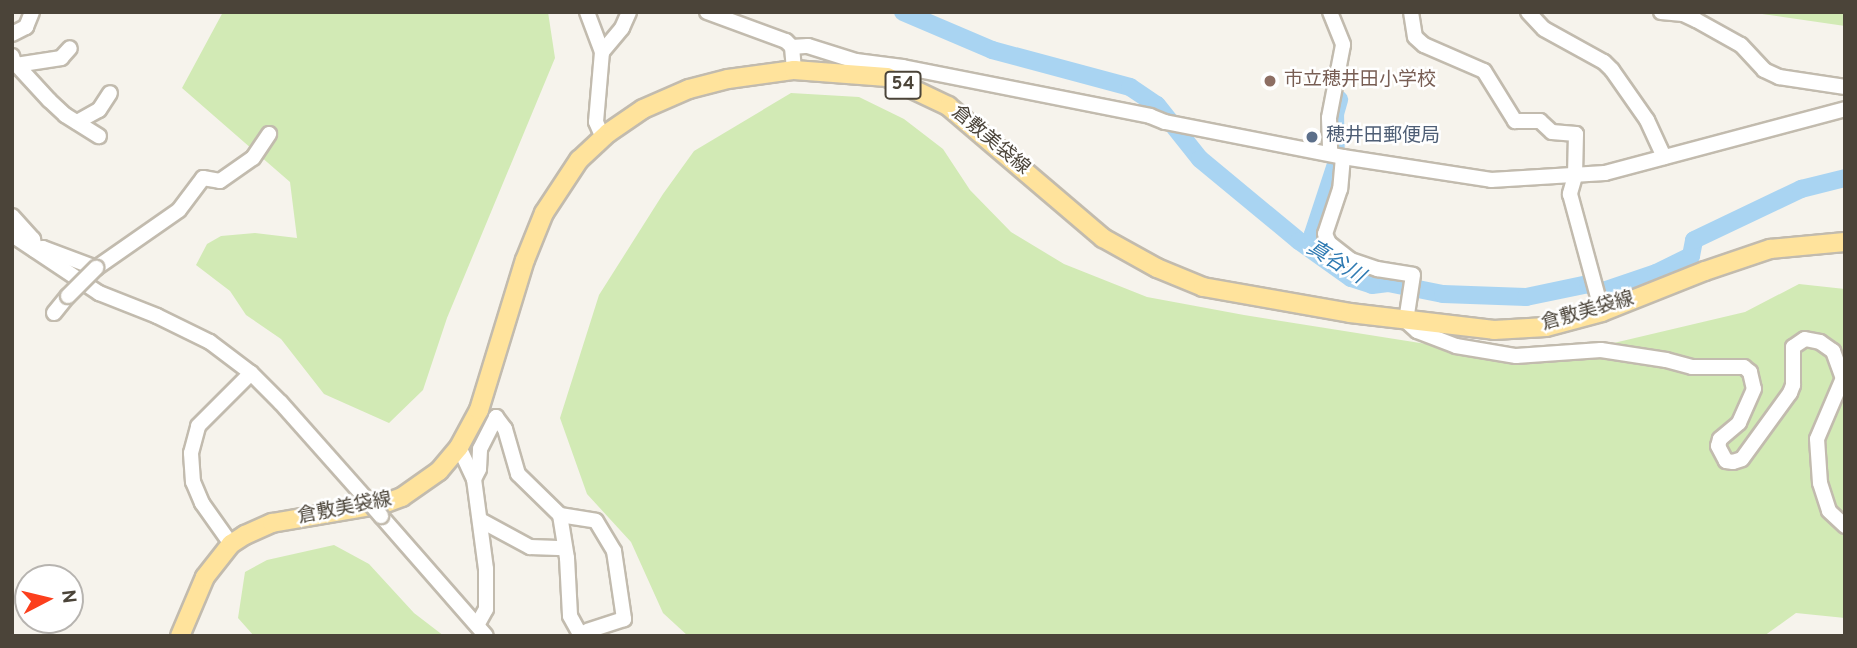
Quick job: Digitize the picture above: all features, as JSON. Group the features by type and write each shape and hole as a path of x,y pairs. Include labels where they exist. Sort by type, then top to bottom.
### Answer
{"main road":[{"name":"倉敷美袋線","path":"180,636 205,577 231,544 272,523 383,504 402,497 439,471 459,447 479,410 525,260 544,213 579,160 603,138 643,109 690,89 728,79 794,70 887,77 948,106 1103,238 1157,268 1203,287 1407,314 1494,330 1546,327 1770,249 1845,242"}],"street":[{"path":"12,34 26,27 32,12"},
{"path":"587,12 601,52 596,122 603,138"},
{"path":"601,52 622,28 629,12"},
{"path":"707,12 786,41 792,47 794,70"},
{"path":"1329,12 1343,45 1329,118 1340,189 1325,234 1329,243 1351,260 1377,269 1413,275 1407,314 1417,331 1456,346 1516,356 1601,350 1666,359 1692,367 1744,366 1750,372 1754,389 1739,423 1720,439 1718,446 1726,461 1733,462 1746,454 1790,393 1793,385 1793,347 1805,339 1820,342 1833,351 1843,378 1817,439 1820,483 1829,511 1845,526"},
{"path":"1411,12 1415,37 1424,46 1484,71 1515,121 1540,121 1552,132 1576,134 1575,176 1570,194 1600,307"},
{"path":"1528,12 1544,29 1604,61 1647,120 1664,157"},
{"path":"1661,12 1683,14 1696,20 1741,46 1764,70 1779,77 1845,88"},
{"path":"792,47 808,46 856,61 903,67 1137,113 1165,122 1337,156 1491,180 1605,173 1845,109"},
{"path":"14,60 61,58 70,48"},
{"path":"14,60 48,100 99,136"},
{"path":"77,122 99,110 110,93"},
{"path":"54,313 96,268 179,210 203,178 220,181 253,158 269,134"},
{"path":"12,216 33,239 35,250"},
{"path":"12,234 99,293 210,342 251,373 382,516 481,630"},
{"path":"35,250 43,248 96,268"},
{"path":"231,544 202,503 193,482 191,453 198,426 251,373"},
{"path":"474,479 479,470 480,449 496,417 505,429 518,474 560,515 596,521 614,551 624,619 588,631 589,636"},
{"path":"459,447 474,479 480,520 488,596 481,630"},
{"path":"560,515 570,616 581,636"},
{"path":"480,520 530,547 565,548"}],"green space":[{"path":"223,12 548,12 555,58 447,318 423,390 389,423 324,394 281,339 246,315 230,291 196,265 207,244 221,236 255,233 297,238 290,182 182,88"},
{"path":"1748,12 1845,12 1845,26"},
{"path":"791,93 859,97 904,119 943,149 970,190 1011,232 1064,264 1147,297 1439,346 1546,359 1745,312 1799,284 1845,289 1845,618 1796,613 1764,636 688,636 663,613 631,542 587,494 560,418 599,295 663,194 694,151"},
{"path":"334,545 369,564 414,613 444,636 254,636 238,618 245,572 267,560"}],"waterway":[{"name":"真谷川","path":"903,12 992,50 1130,87 1157,105 1200,159 1299,241 1351,278 1372,285 1388,283 1443,294 1526,297 1588,284 1603,291 1656,273 1691,256 1694,240 1801,189 1845,178"},
{"path":"1324,258 1313,234 1336,164 1335,114 1339,100"}],"place":[{"name":"市立穂井田小学校","path":"1270,81"},
{"name":"穂井田郵便局","path":"1312,137"}]}
